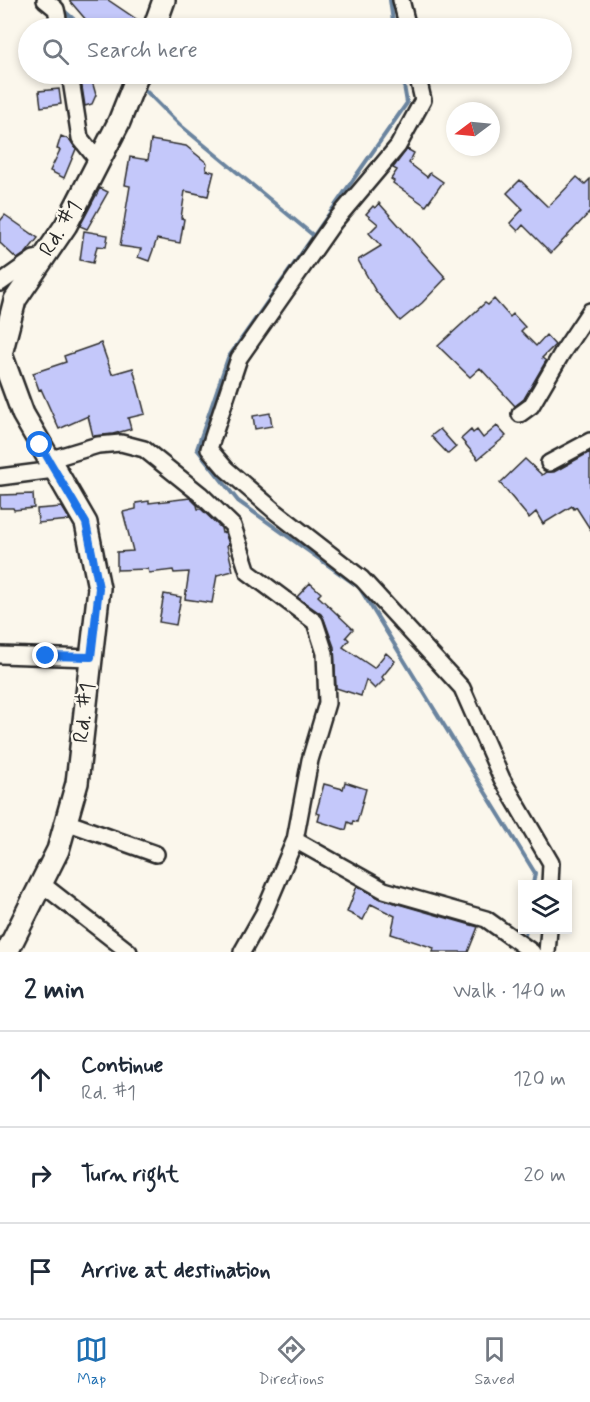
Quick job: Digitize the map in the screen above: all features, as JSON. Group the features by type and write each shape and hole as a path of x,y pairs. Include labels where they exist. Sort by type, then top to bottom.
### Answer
{"main road":[{"path":"158,18 164,0"},
{"name":"Rd. #1","path":"7,952 58,850 77,783 99,588 86,523 23,414 1,354 15,300 66,225 119,122 134,84"}],"street":[{"path":"45,0 56,9 58,18"},
{"path":"401,0 406,18"},
{"path":"72,84 80,138 99,162"},
{"path":"419,84 423,100 398,146 334,222 239,358 209,449 226,469 276,512 362,579 462,688 502,778 551,863 550,880"},
{"path":"0,283 34,259 43,258"},
{"path":"520,414 531,406 590,311"},
{"path":"549,463 590,441"},
{"path":"0,477 51,465 98,445 122,443 144,449 200,494 233,526 248,572 315,622 325,653 327,703 310,760 296,840 264,913 242,952"},
{"path":"0,655 91,657"},
{"path":"66,822 156,854"},
{"path":"296,840 384,890 486,919 531,952"},
{"path":"42,884 129,952"},
{"path":"547,952 549,934"}],"building":[{"path":"69,0 108,0 135,18 84,18"},
{"path":"82,84 93,84 96,95 92,104 85,106"},
{"path":"59,89 61,104 41,107 39,91"},
{"path":"61,136 70,140 76,149 64,178 50,171 60,150 57,149"},
{"path":"151,140 186,146 207,163 206,170 214,172 208,196 185,191 180,243 157,239 149,261 138,257 141,249 120,246 130,186 125,185 130,157 148,160"},
{"path":"407,149 414,153 409,163 427,177 430,173 443,182 426,206 393,183 391,179 397,170 393,168"},
{"path":"577,177 585,184 590,179 590,212 551,253 523,225 518,231 510,223 523,209 507,193 520,180 548,207"},
{"path":"100,188 108,192 87,229 80,226"},
{"path":"379,203 446,278 422,303 400,321 375,290 358,260 381,246 369,233 378,224 366,214"},
{"path":"5,215 38,238 26,253 17,259 0,243 0,221"},
{"path":"84,231 108,235 106,247 97,246 93,263 80,260"},
{"path":"494,299 510,317 513,314 525,327 521,331 536,346 546,335 555,345 542,358 546,361 524,399 515,406 480,368 470,377 438,346 485,303 488,305"},
{"path":"101,343 112,374 133,368 145,414 128,418 131,429 113,434 93,436 88,416 59,429 33,373 66,362 64,356"},
{"path":"270,413 272,426 255,429 253,416"},
{"path":"497,426 506,436 478,459 461,439 471,430 473,433 477,430 483,438"},
{"path":"440,429 456,447 448,454 431,436"},
{"path":"590,452 590,529 576,507 574,509 572,506 543,524 536,512 529,518 500,483 525,459 542,475 546,472 554,472"},
{"path":"33,494 34,508 14,510 13,508 0,508 0,495"},
{"path":"190,498 198,509 201,509 221,528 222,533 225,532 229,544 227,545 233,571 217,575 212,603 185,599 189,572 174,573 173,570 149,573 148,569 117,570 117,552 133,551 123,512 136,509 136,503"},
{"path":"62,507 70,520 38,523 37,509"},
{"path":"310,583 321,593 318,596 353,629 346,637 349,640 343,647 374,668 386,653 395,661 382,677 384,680 375,689 366,680 361,696 336,688 334,647 324,619 321,614 297,597"},
{"path":"164,594 181,597 176,625 159,622"},
{"path":"345,782 366,789 357,822 353,821 352,824 348,822 346,830 318,821 320,814 316,813 324,784 343,789"},
{"path":"357,886 381,899 478,927 468,952 433,952 434,948 391,934 395,916 371,904 363,920 347,912"}],"waterway":[{"path":"390,0 393,18"},
{"path":"62,9 72,18"},
{"path":"404,84 407,103 228,358 197,449 238,501 359,587 535,873 534,880"},
{"path":"140,85 180,125 314,236"},
{"path":"524,941 525,934"}],"route":[{"path":"40,445 86,523 99,588 91,657 46,656"}]}
